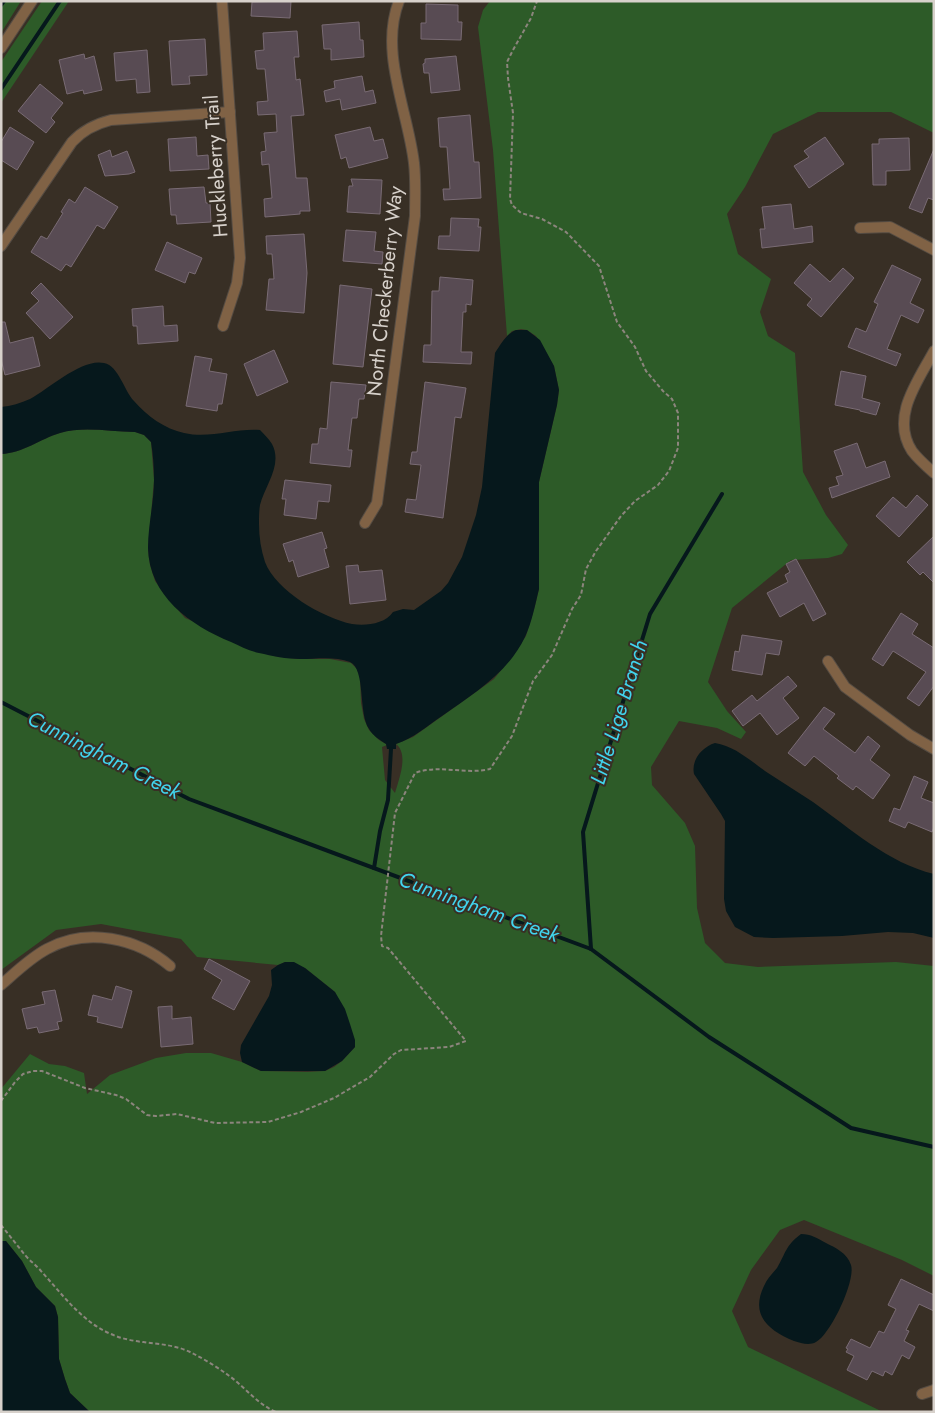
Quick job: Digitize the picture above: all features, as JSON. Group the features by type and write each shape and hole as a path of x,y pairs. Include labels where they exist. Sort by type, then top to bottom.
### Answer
{"street":[{"path":"1,48 32,1"},
{"name":"Huckleberry Trail","path":"222,1 240,258 237,283 223,326"},
{"name":"North Checkerberry Way","path":"365,523 377,503 415,216 414,162 392,59 392,24 399,1"},
{"path":"1,246 72,142 87,128 111,120 230,112"},
{"path":"860,228 890,226 934,250"},
{"path":"934,351 908,401 904,420 906,438 912,450 934,473"},
{"path":"828,661 845,687 910,735 934,749"},
{"path":"1,985 32,958 49,947 69,940 89,937 125,941 144,948 160,957 170,966"},
{"path":"922,1394 934,1390"}],"path":[{"path":"1,1101 23,1074 42,1071 86,1088 116,1094 126,1099 147,1116 177,1114 215,1123 268,1122 301,1112 334,1098 370,1077 394,1054 401,1050 449,1047 466,1041 388,948 382,946 381,936 395,813 415,772 426,769 481,771 490,769 512,736 532,681 552,654 572,609 578,603 586,569 596,551 621,516 635,501 658,485 668,470 678,448 679,431 676,405 646,370 635,347 618,322 599,266 566,232 542,219 521,213 512,205 510,199 513,113 507,62 531,18 537,1"},
{"path":"1,1225 26,1256 41,1270 75,1309 92,1322 110,1334 128,1340 173,1345 192,1353 228,1375 268,1408 276,1412"}],"green space":[{"path":"1,1 21,1 1,33"},
{"path":"42,1 69,1 1,103 1,62"},
{"path":"490,1 934,1 934,133 891,112 818,112 773,134 745,187 727,214 738,254 771,279 760,312 768,336 795,353 803,472 826,515 848,545 842,554 828,558 791,560 732,608 708,682 727,711 746,732 741,739 717,728 679,721 651,767 652,785 685,823 695,846 697,908 705,943 725,963 758,967 896,962 934,966 934,1276 902,1260 804,1220 780,1230 751,1270 732,1311 748,1347 883,1412 90,1412 70,1393 65,1379 59,1359 58,1317 55,1306 36,1287 22,1261 6,1241 1,1241 1,1089 30,1054 49,1064 65,1066 84,1073 87,1094 110,1075 156,1058 186,1053 211,1053 242,1062 261,1071 307,1072 325,1071 334,1067 355,1047 335,992 305,968 285,962 278,965 197,957 181,939 101,924 56,930 1,970 1,454 17,451 69,431 135,432 144,435 151,442 154,480 148,550 155,581 185,618 274,656 298,659 330,659 351,663 357,669 360,678 364,719 369,730 387,745 382,747 385,780 395,793 402,767 402,754 396,744 413,737 494,679 526,636 539,589 539,482 559,390 554,366 536,336 527,330 521,329 512,331 507,336 493,150 478,27 483,10"}],"shaded area":[{"path":"516,330 527,330 540,340 554,366 559,390 539,482 539,589 531,619 518,650 489,682 420,731 396,744 396,749 387,749 386,744 369,729 364,713 358,673 355,666 350,662 332,658 290,658 252,651 201,627 174,607 156,581 150,565 148,548 154,470 151,442 144,435 135,432 69,431 17,451 1,454 1,407 30,399 76,369 95,363 104,363 114,369 130,397 139,407 157,421 177,431 203,435 241,430 260,430 268,438 275,452 272,475 262,497 259,514 261,548 271,573 290,593 328,616 352,624 363,625 380,622 393,612 403,609 414,610 441,591 448,583 462,557 476,515 482,487 495,353 507,337"},
{"path":"715,743 729,747 743,755 886,854 917,869 934,874 934,938 913,933 888,932 842,936 754,937 735,927 726,911 724,899 725,821 694,774 694,764 698,755"},
{"path":"285,962 294,962 305,968 335,992 345,1009 355,1040 355,1047 342,1061 325,1071 261,1071 242,1062 241,1045 269,996 272,985 271,970"},
{"path":"801,1234 814,1237 844,1254 851,1265 852,1273 846,1295 835,1319 822,1337 811,1344 794,1341 776,1332 764,1320 760,1313 759,1305 764,1286 789,1246"},
{"path":"1,1241 6,1241 22,1261 36,1287 55,1306 58,1317 59,1359 65,1379 70,1393 90,1412 1,1412"}],"building":[{"path":"291,1 290,18 251,16 252,2"},
{"path":"426,4 458,5 458,22 462,22 461,40 421,39 421,23 426,23"},
{"path":"359,22 360,40 363,40 364,57 331,60 331,49 324,49 322,25"},
{"path":"297,31 299,57 294,57 296,80 300,79 304,115 291,116 296,178 307,178 310,211 300,211 300,214 265,217 264,199 272,198 269,164 262,165 261,152 266,151 264,133 277,132 276,114 258,115 257,102 268,101 265,69 257,69 255,51 264,50 263,33"},
{"path":"205,39 207,75 189,76 190,84 172,85 169,41"},
{"path":"147,50 150,92 137,93 136,79 116,81 114,53"},
{"path":"84,54 85,59 94,56 102,90 84,94 83,90 67,94 59,60"},
{"path":"456,56 460,90 431,93 429,73 424,73 423,64 425,59"},
{"path":"362,76 365,92 373,90 376,103 342,110 340,99 326,102 324,91 335,88 334,81"},
{"path":"40,84 63,103 51,118 55,122 46,133 18,111"},
{"path":"470,115 474,162 479,162 481,198 444,200 443,189 450,189 447,147 440,147 438,118"},
{"path":"10,127 34,142 17,170 1,160 1,142"},
{"path":"370,127 374,141 383,139 388,158 349,168 346,157 341,159 335,135"},
{"path":"196,137 197,156 208,155 209,169 170,171 168,139"},
{"path":"825,137 844,164 809,188 794,166 809,157 804,151"},
{"path":"909,138 910,170 886,171 886,185 873,185 872,144 879,144 879,139"},
{"path":"934,149 934,200 928,198 922,213 909,208"},
{"path":"110,150 112,157 127,151 135,172 105,176 98,155"},
{"path":"351,179 382,180 380,214 347,212 349,186 353,186"},
{"path":"85,187 118,207 104,229 97,225 71,267 66,264 61,271 31,252 41,236 47,239 69,199 75,203"},
{"path":"204,187 206,203 210,203 211,222 177,224 176,215 171,215 169,189"},
{"path":"791,204 794,229 812,226 813,242 762,248 760,229 765,229 762,207"},
{"path":"451,218 479,219 478,227 481,227 479,251 438,249 439,236 450,236"},
{"path":"346,230 376,232 374,251 383,252 382,264 343,261"},
{"path":"304,234 307,273 304,313 266,310 269,279 274,279 272,254 267,254 266,236"},
{"path":"167,242 202,258 195,274 189,272 185,283 155,270"},
{"path":"810,264 830,282 843,268 854,278 821,317 807,305 812,299 794,283"},
{"path":"892,265 921,279 910,303 924,310 918,323 901,315 887,349 901,354 896,366 848,347 856,328 866,332 878,304 874,302"},
{"path":"440,277 473,280 471,305 466,304 466,312 463,312 461,352 472,352 471,364 423,362 424,345 431,345 432,291 439,291"},
{"path":"41,283 73,317 50,339 26,313 39,301 31,293"},
{"path":"340,285 372,289 363,367 333,364"},
{"path":"163,306 164,326 177,325 178,341 138,344 137,326 133,326 132,309"},
{"path":"1,322 5,322 10,343 33,337 40,366 5,375 1,359"},
{"path":"274,350 288,382 257,396 244,364"},
{"path":"195,356 212,359 209,371 227,374 222,404 218,404 217,411 186,406"},
{"path":"841,371 866,376 862,398 880,403 876,415 835,405"},
{"path":"331,382 366,385 364,399 359,399 357,418 352,418 348,450 352,450 350,467 310,463 312,444 318,444 320,428 327,429"},
{"path":"425,382 466,388 461,418 455,417 443,518 405,512 407,499 416,500 421,465 410,464 412,452 417,452"},
{"path":"857,443 866,468 885,461 890,477 832,498 829,488 839,485 836,477 843,475 834,451"},
{"path":"285,480 331,485 329,502 318,501 316,519 284,515 286,499 282,499"},
{"path":"917,495 928,505 899,537 876,516 893,497 906,508"},
{"path":"322,532 327,548 324,549 329,567 298,577 293,560 289,562 283,544"},
{"path":"934,536 934,583 923,572 920,575 907,562"},
{"path":"796,559 826,614 813,621 804,603 780,617 767,593 788,582 785,575 790,572 786,564"},
{"path":"358,565 359,572 382,570 386,600 350,604 346,566"},
{"path":"901,613 918,624 912,634 934,648 934,686 919,706 907,698 926,672 893,651 883,666 872,659"},
{"path":"742,635 782,641 779,655 766,653 762,675 732,670 735,651 739,652"},
{"path":"788,676 797,686 783,698 799,718 777,735 760,713 743,726 732,711 752,695 757,701"},
{"path":"824,707 835,714 823,729 855,753 868,736 880,746 870,760 890,775 873,799 856,786 853,790 814,756 805,766 788,753"},
{"path":"914,776 928,782 921,798 934,803 934,827 932,832 908,822 905,828 889,821 894,808 900,810"},
{"path":"209,959 250,981 234,1010 212,998 222,980 204,969"},
{"path":"116,986 132,991 122,1028 97,1022 98,1017 88,1015 93,995 112,1000"},
{"path":"55,990 62,1021 57,1022 59,1029 39,1033 37,1027 27,1029 22,1009 45,1004 42,992"},
{"path":"172,1006 172,1019 191,1017 193,1044 161,1047 158,1007"},
{"path":"901,1279 934,1295 934,1311 919,1304 906,1330 909,1331 904,1341 915,1347 909,1359 902,1355 892,1375 885,1371 883,1376 872,1371 867,1380 847,1370 854,1356 846,1352 848,1349 846,1348 851,1339 870,1348 879,1331 884,1333 896,1309 888,1305"}],"waterway":[{"path":"1,5 4,1"},
{"path":"1,89 60,1"},
{"name":"Little Lige Branch","path":"591,949 583,832 650,614 722,494"},
{"name":"Cunningham Creek","path":"1,702 189,799 591,949 709,1037 851,1128 934,1147"},
{"path":"374,868 380,831 388,800 391,749"}]}
